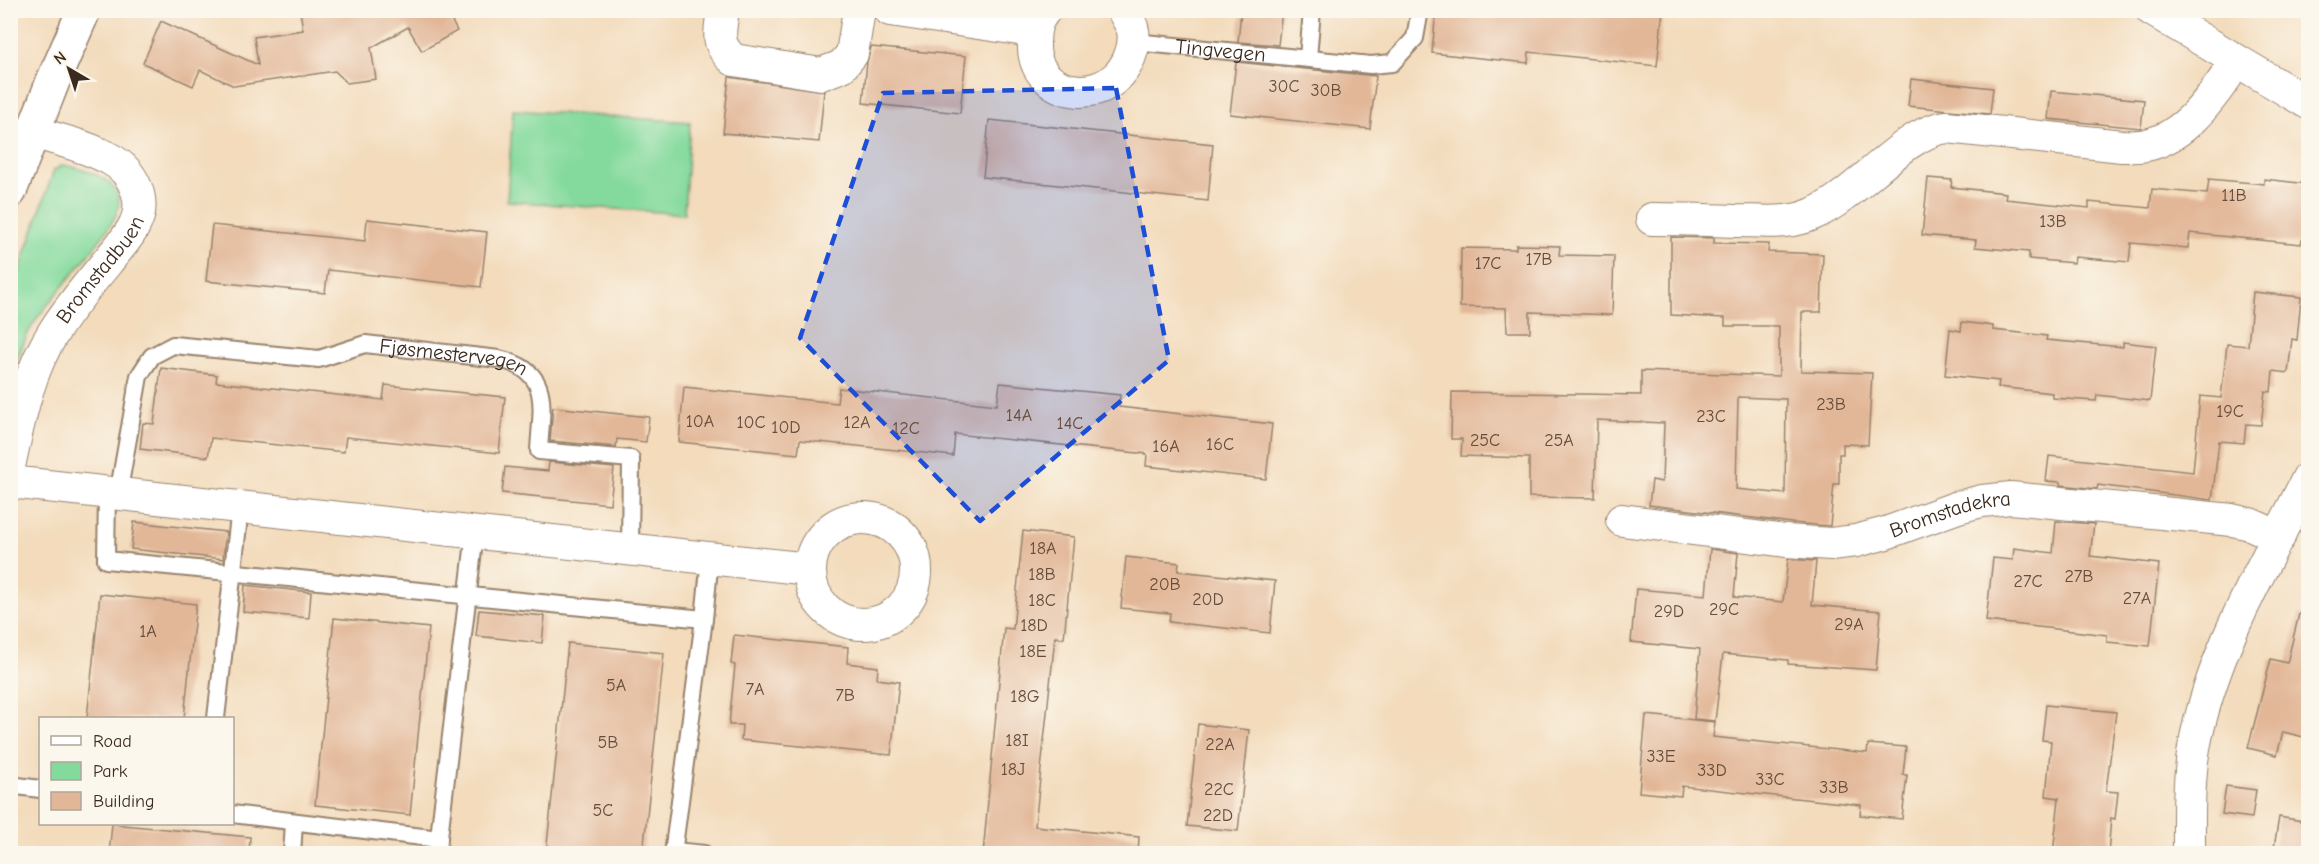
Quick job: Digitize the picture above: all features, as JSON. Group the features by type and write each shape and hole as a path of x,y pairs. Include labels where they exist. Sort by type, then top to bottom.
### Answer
{"main road":[{"path":"10,191 84,10"}],"street":[{"path":"723,10 719,39 724,51 734,60 821,74 842,66 852,54 859,10"},
{"path":"890,10 1039,21 1035,56 1044,73 1059,86 1078,92 1098,90 1115,80 1128,65 1134,42 1132,27 1123,10"},
{"path":"2152,10 2308,103"},
{"path":"1652,219 1780,222 1813,214 1859,184 1917,138 1937,128 1947,127 2122,146 2145,145 2169,137 2184,126 2219,87 2237,61"},
{"name":"Bromstadbuen","path":"10,462 25,393 37,362 53,332 74,302 130,233 136,224 139,211 137,189 133,180 120,165 97,153 33,132"},
{"path":"2189,854 2190,789 2194,750 2216,665 2234,622 2308,478"},
{"path":"10,482 809,569"},
{"name":"Bromstadekra","path":"1622,520 1786,542 1831,544 1856,541 1886,533 1958,507 1982,501 2011,498 2232,520 2250,524 2279,537"}],"lane":[{"path":"1308,58 1312,10"},
{"name":"Tingvegen","path":"1134,42 1371,65 1392,63 1415,38 1420,10"},
{"name":"Fjøsmestervegen","path":"630,550 631,459 539,451 541,400 538,384 529,370 516,363 499,359 365,345 319,359 173,345 152,356 139,376 113,495 106,560 704,619"},
{"path":"216,717 240,508"},
{"path":"234,814 438,846 475,533"},
{"path":"704,854 674,852 710,558"},
{"path":"10,785 39,789"},
{"path":"292,854 294,822"}],"highlighted area":[{"path":"1116,88 1169,360 980,521 800,338 883,93"}],"green space":[{"path":"513,110 690,122 684,214 507,201"},
{"path":"63,165 90,172 107,181 113,187 119,204 116,214 97,244 32,327 21,349 11,380 11,295 54,170"}],"building":[{"path":"300,10 446,10 457,31 422,51 408,27 371,48 376,79 347,83 335,71 234,86 200,70 193,86 143,63 161,21 258,65 254,37 303,30"},
{"path":"1241,10 1282,10 1278,45 1238,42"},
{"path":"1436,10 1663,10 1657,66 1529,52 1528,63 1432,53"},
{"path":"871,47 966,56 960,113 863,103 867,62"},
{"path":"1236,62 1376,76 1370,129 1230,114"},
{"path":"729,77 824,91 819,142 723,133"},
{"path":"1911,79 1993,88 1990,114 1908,106"},
{"path":"2051,91 2144,100 2141,128 2048,119"},
{"path":"989,120 1213,144 1208,201 983,177"},
{"path":"1928,178 1952,180 1951,187 2006,193 2005,199 2089,208 2089,202 2150,208 2152,189 2207,194 2209,179 2264,184 2264,179 2308,184 2306,201 2308,202 2308,240 2302,240 2301,244 2190,233 2188,248 2131,243 2129,262 2075,257 2074,263 2029,259 2029,252 1975,247 1976,240 1922,235"},
{"path":"367,219 487,232 481,287 328,270 325,293 206,281 212,225 365,241"},
{"path":"1671,237 1714,238 1714,243 1769,244 1768,252 1823,254 1821,312 1802,312 1801,371 1872,373 1868,445 1843,444 1843,454 1839,454 1839,484 1834,484 1830,526 1649,505 1652,480 1662,482 1664,423 1597,420 1595,498 1529,497 1529,458 1461,456 1462,439 1451,439 1452,392 1641,395 1641,371 1779,376 1779,326 1725,326 1725,318 1671,315","holes":["1738,397 1786,399 1785,494 1736,489"]},
{"path":"1516,245 1560,246 1559,255 1614,256 1612,315 1530,312 1530,332 1507,332 1506,308 1460,307 1461,248 1516,249"},
{"path":"2253,292 2301,297 2297,340 2292,339 2288,373 2273,371 2271,392 2265,391 2261,425 2246,424 2244,443 2219,441 2212,500 2098,485 2097,489 2060,485 2060,482 2046,481 2049,456 2193,472 2200,396 2221,398 2227,344 2248,346"},
{"path":"1962,322 1993,326 1993,330 2047,336 2046,340 2123,347 2123,342 2156,346 2150,401 2097,395 2096,401 2052,398 2052,393 1998,387 1999,381 1945,375 1950,329 1961,331"},
{"path":"161,368 217,375 216,382 383,400 385,385 505,397 499,453 346,437 344,452 211,438 208,457 140,449 143,423 154,424"},
{"path":"1000,383 1120,395 1119,407 1272,424 1266,479 1146,466 1147,454 955,434 953,456 800,440 798,454 679,442 684,387 837,403 839,388 997,405"},
{"path":"553,407 649,417 646,442 617,439 616,447 550,441"},
{"path":"549,462 614,468 610,504 502,493 505,467 548,471"},
{"path":"2056,521 2094,524 2090,556 2159,564 2150,646 2107,642 2107,635 1986,621 1993,558 2013,560 2014,548 2053,553"},
{"path":"134,522 226,532 223,559 131,549"},
{"path":"1023,531 1074,537 1064,638 1055,637 1035,826 1139,837 1138,854 983,854 1004,628 1013,629"},
{"path":"1710,549 1738,553 1734,597 1783,602 1788,559 1816,561 1812,605 1881,611 1876,670 1788,664 1788,660 1723,654 1715,721 1694,719 1700,649 1631,642 1636,589 1706,595"},
{"path":"1126,557 1179,563 1178,571 1275,581 1270,633 1169,622 1170,613 1121,608"},
{"path":"245,585 311,592 309,618 243,612"},
{"path":"100,594 196,604 184,717 87,717"},
{"path":"479,610 545,616 542,643 476,636"},
{"path":"2299,614 2308,615 2308,738 2283,732 2277,755 2248,748 2271,659 2287,663"},
{"path":"334,618 429,628 410,815 315,805"},
{"path":"734,635 848,647 847,663 878,667 877,679 899,682 891,755 741,740 742,725 729,725 735,665 731,664"},
{"path":"568,643 664,653 643,854 546,854"},
{"path":"2046,705 2116,712 2106,791 2118,792 2115,819 2111,818 2108,854 2053,854 2059,798 2046,796 2051,741 2042,740"},
{"path":"1646,715 1715,722 1713,737 1867,753 1868,744 1906,747 1903,775 1907,775 1902,819 1860,815 1861,805 1682,786 1681,796 1639,792"},
{"path":"1198,724 1249,730 1238,831 1187,826"},
{"path":"2226,786 2256,790 2252,818 2222,814"},
{"path":"2279,817 2308,822 2308,854 2273,854"},
{"path":"112,825 250,837 249,854 109,854"}]}
